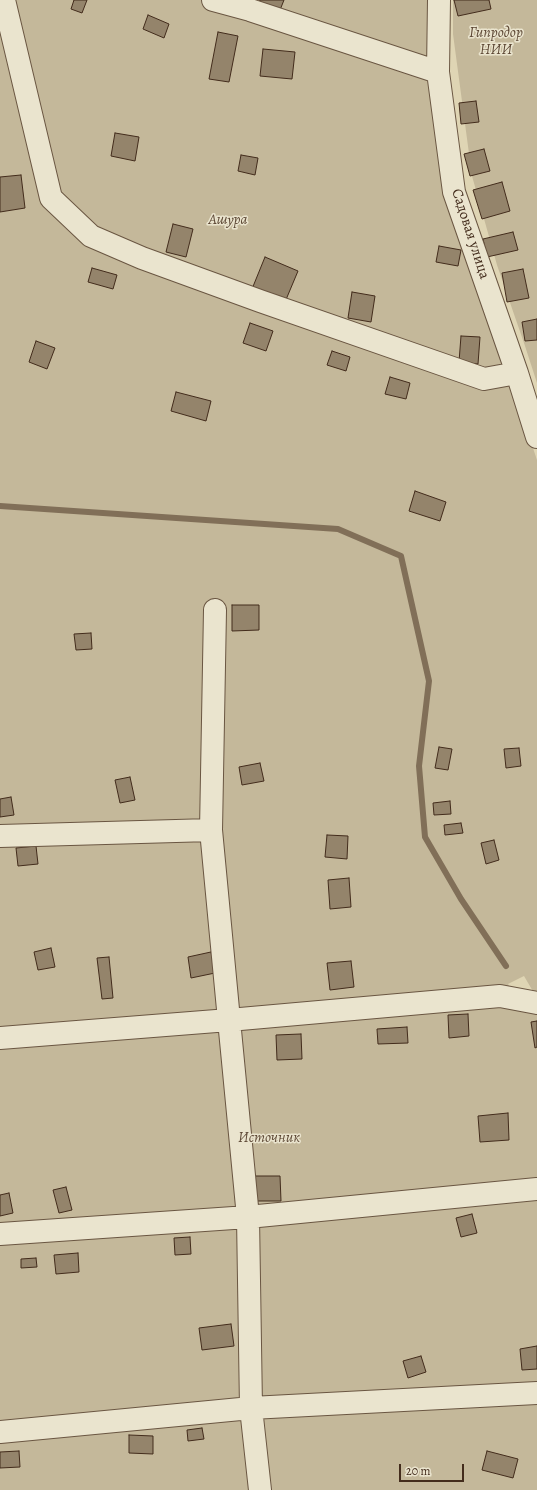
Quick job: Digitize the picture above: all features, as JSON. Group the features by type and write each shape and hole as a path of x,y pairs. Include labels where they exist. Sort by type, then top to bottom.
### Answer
{"street":[{"path":"4,0 51,198 91,236 142,258 260,301 484,379 517,373"},
{"path":"213,0 250,10 438,72"},
{"name":"Садовая улица","path":"439,0 438,72 454,192 517,373 537,437"},
{"path":"215,610 211,830 248,1218 251,1408 260,1490"},
{"path":"0,836 211,830"},
{"path":"0,1038 229,1020 500,996 537,1003"},
{"path":"0,1234 248,1218 537,1189"},
{"path":"0,1432 251,1408 537,1393"}],"green space":[{"path":"0,0 432,0 432,47 496,338 537,460 537,994 534,993 524,976 508,984 521,1006 537,1010 537,1490 0,1490"},
{"name":"Гипродор НИИ","path":"453,0 537,0 537,383 497,265 472,176 453,34"}],"building":[{"path":"74,0 87,0 82,13 71,9"},
{"path":"260,0 284,0 280,10 259,3"},
{"path":"454,0 489,0 491,9 458,16"},
{"path":"148,15 169,24 164,38 143,29"},
{"path":"218,32 238,36 229,82 209,79"},
{"path":"263,49 295,52 292,79 260,76"},
{"path":"476,101 479,122 461,124 459,103"},
{"path":"115,133 139,137 135,161 111,156"},
{"path":"484,149 490,171 470,176 464,154"},
{"path":"241,155 258,158 255,175 238,171"},
{"path":"21,175 25,208 0,212 0,177"},
{"path":"502,182 510,211 482,219 473,190"},
{"path":"173,224 193,229 186,257 166,252"},
{"path":"513,232 518,250 487,257 483,239"},
{"path":"439,246 461,250 458,266 436,262"},
{"path":"265,257 298,271 285,302 252,289"},
{"path":"92,268 117,275 113,289 88,282"},
{"path":"523,269 529,298 507,302 502,273"},
{"path":"352,292 375,296 371,322 348,318"},
{"path":"537,319 537,340 525,341 522,322"},
{"path":"250,323 273,331 266,351 243,343"},
{"path":"461,336 480,337 478,364 459,362"},
{"path":"36,341 55,348 47,369 29,362"},
{"path":"332,351 350,357 346,371 327,365"},
{"path":"390,377 410,383 406,399 385,394"},
{"path":"176,392 211,401 206,421 171,411"},
{"path":"415,491 446,502 440,521 409,511"},
{"path":"232,605 259,605 259,630 232,631"},
{"path":"91,633 92,649 76,650 74,634"},
{"path":"439,747 452,749 448,770 435,768"},
{"path":"519,748 521,766 506,768 504,749"},
{"path":"260,763 264,781 242,785 239,767"},
{"path":"130,777 135,800 120,803 115,780"},
{"path":"11,797 14,815 0,817 0,799"},
{"path":"450,801 451,814 434,815 433,803"},
{"path":"461,823 463,833 445,835 444,825"},
{"path":"327,835 348,836 347,859 325,857"},
{"path":"494,840 499,860 486,864 481,843"},
{"path":"36,846 38,864 18,866 16,848"},
{"path":"349,878 351,907 330,909 328,880"},
{"path":"51,948 55,967 38,970 34,952"},
{"path":"211,952 215,973 191,978 188,957"},
{"path":"109,957 113,998 102,999 97,958"},
{"path":"351,961 354,987 330,990 327,963"},
{"path":"468,1014 469,1036 449,1038 448,1015"},
{"path":"537,1021 537,1047 535,1048 531,1022"},
{"path":"407,1027 408,1043 378,1044 377,1029"},
{"path":"301,1034 302,1059 277,1060 276,1035"},
{"path":"508,1113 509,1140 480,1142 478,1116"},
{"path":"254,1176 280,1176 281,1201 254,1201"},
{"path":"66,1187 72,1210 59,1213 53,1190"},
{"path":"9,1193 13,1213 0,1216 0,1195"},
{"path":"472,1214 477,1233 461,1237 456,1218"},
{"path":"190,1237 191,1254 175,1255 174,1238"},
{"path":"78,1253 79,1272 56,1274 54,1255"},
{"path":"36,1258 37,1267 21,1268 21,1259"},
{"path":"231,1324 234,1346 202,1350 199,1328"},
{"path":"537,1346 537,1369 522,1370 520,1349"},
{"path":"421,1356 426,1372 408,1378 403,1361"},
{"path":"202,1428 204,1439 188,1441 187,1430"},
{"path":"129,1435 153,1436 153,1454 129,1453"},
{"path":"19,1451 20,1467 0,1468 0,1452"},
{"path":"487,1451 518,1459 513,1478 482,1470"}],"waterway":[{"path":"0,506 338,529 401,556 429,681 419,766 425,837 461,899 506,966"}],"park label":[{"name":"Ашура","path":"228,220"},
{"name":"Источник","path":"269,1138"}]}
